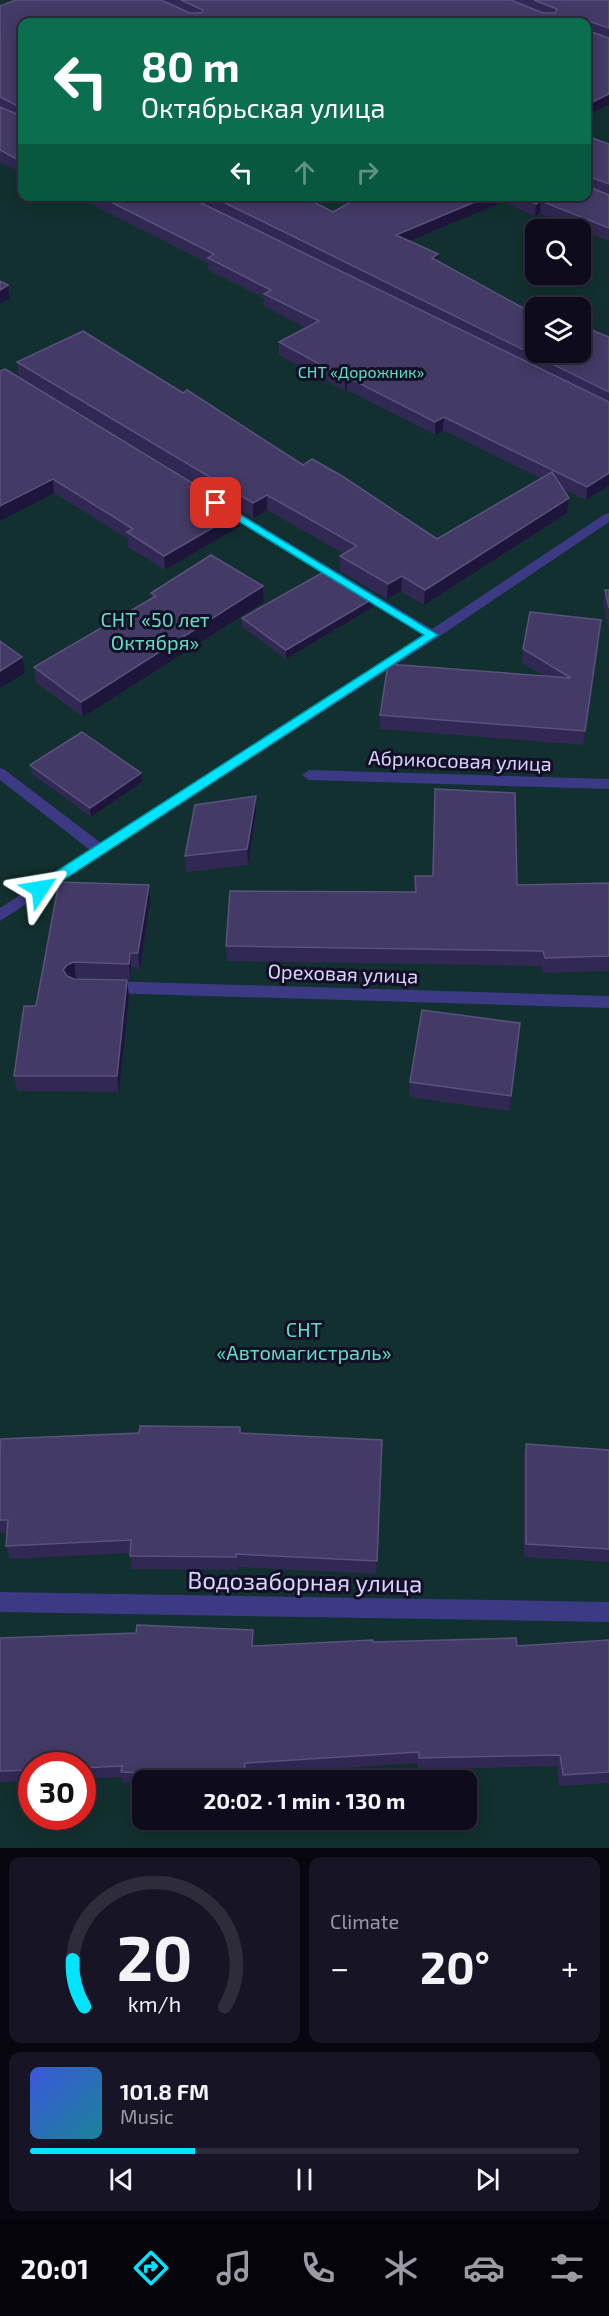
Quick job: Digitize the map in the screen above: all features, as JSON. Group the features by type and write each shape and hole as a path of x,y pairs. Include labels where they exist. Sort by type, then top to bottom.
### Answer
{"street":[{"path":"211,500 432,635"},
{"path":"0,915 432,635 609,517"},
{"path":"0,773 100,850"},
{"name":"Абрикосовая улица","path":"309,775 609,784"},
{"name":"Ореховая улица","path":"88,987 609,1002"},
{"name":"Водозаборная улица","path":"0,1602 609,1612"}],"green space":[{"name":"СНТ «Автомагистраль»","path":"0,0 609,0 609,1848 0,1848"}],"building":[{"path":"16,0 161,0 190,13 201,13 203,10 181,0 511,0 543,13 555,13 557,9 534,0 609,0 609,28 591,22 591,18 18,18 18,106 0,97 0,6"},
{"path":"591,32 609,38 609,94 591,103"},
{"path":"0,107 18,115 18,160 0,150"},
{"path":"591,138 609,144 609,184 591,177"},
{"path":"591,188 609,195 609,228 541,201 591,201"},
{"path":"109,201 197,201 525,363 609,402 609,473 587,487 444,417 435,422 345,378 279,342 319,321 264,294 271,290 208,258 214,254"},
{"path":"221,201 312,201 333,212 353,201 477,201 396,235 438,254 432,258 525,309 525,351"},
{"path":"0,281 8,285 0,290"},
{"path":"591,330 609,337 609,392 550,363 591,363"},
{"path":"83,331 183,393 187,390 303,465 312,459 342,476 437,539 552,472 569,498 425,590 402,576 388,584 340,556 357,546 267,495 253,503 17,362"},
{"path":"5,369 240,512 164,556 127,532 133,529 53,479 0,506 0,371"},
{"path":"211,555 263,586 81,702 34,667 156,596 151,593"},
{"path":"327,570 374,598 286,650 242,618"},
{"path":"605,590 609,590 609,608"},
{"path":"530,612 601,620 585,731 380,715 388,664 571,678 523,649"},
{"path":"0,641 22,657 0,671"},
{"path":"82,732 141,773 90,808 30,765"},
{"path":"435,789 515,793 517,885 609,883 609,956 545,958 543,951 226,946 230,891 416,892 415,876 433,876"},
{"path":"256,796 247,849 185,856 195,805"},
{"path":"59,882 149,885 138,953 130,953 129,964 74,962 63,970 67,976 74,979 127,980 117,1076 14,1076 24,1006 36,1006"},
{"path":"422,1010 520,1023 511,1096 410,1082"},
{"path":"140,1426 240,1427 240,1433 382,1440 377,1561 236,1554 236,1557 130,1556 131,1540 6,1546 8,1520 0,1520 1,1439 139,1433"},
{"path":"526,1444 609,1450 609,1549 526,1544"},
{"path":"137,1625 253,1630 252,1646 373,1640 373,1642 516,1638 517,1646 609,1640 609,1772 563,1775 560,1755 419,1758 419,1752 245,1763 244,1770 132,1770 132,1772 121,1772 122,1766 96,1767 96,1752 18,1752 18,1770 0,1771 0,1638 136,1633"}],"route":[{"path":"40,889 432,635 216,503"}],"park label":[{"name":"СНТ «Дорожник»","path":"361,371"},
{"name":"СНТ «50 лет Октября»","path":"155,630"}]}
